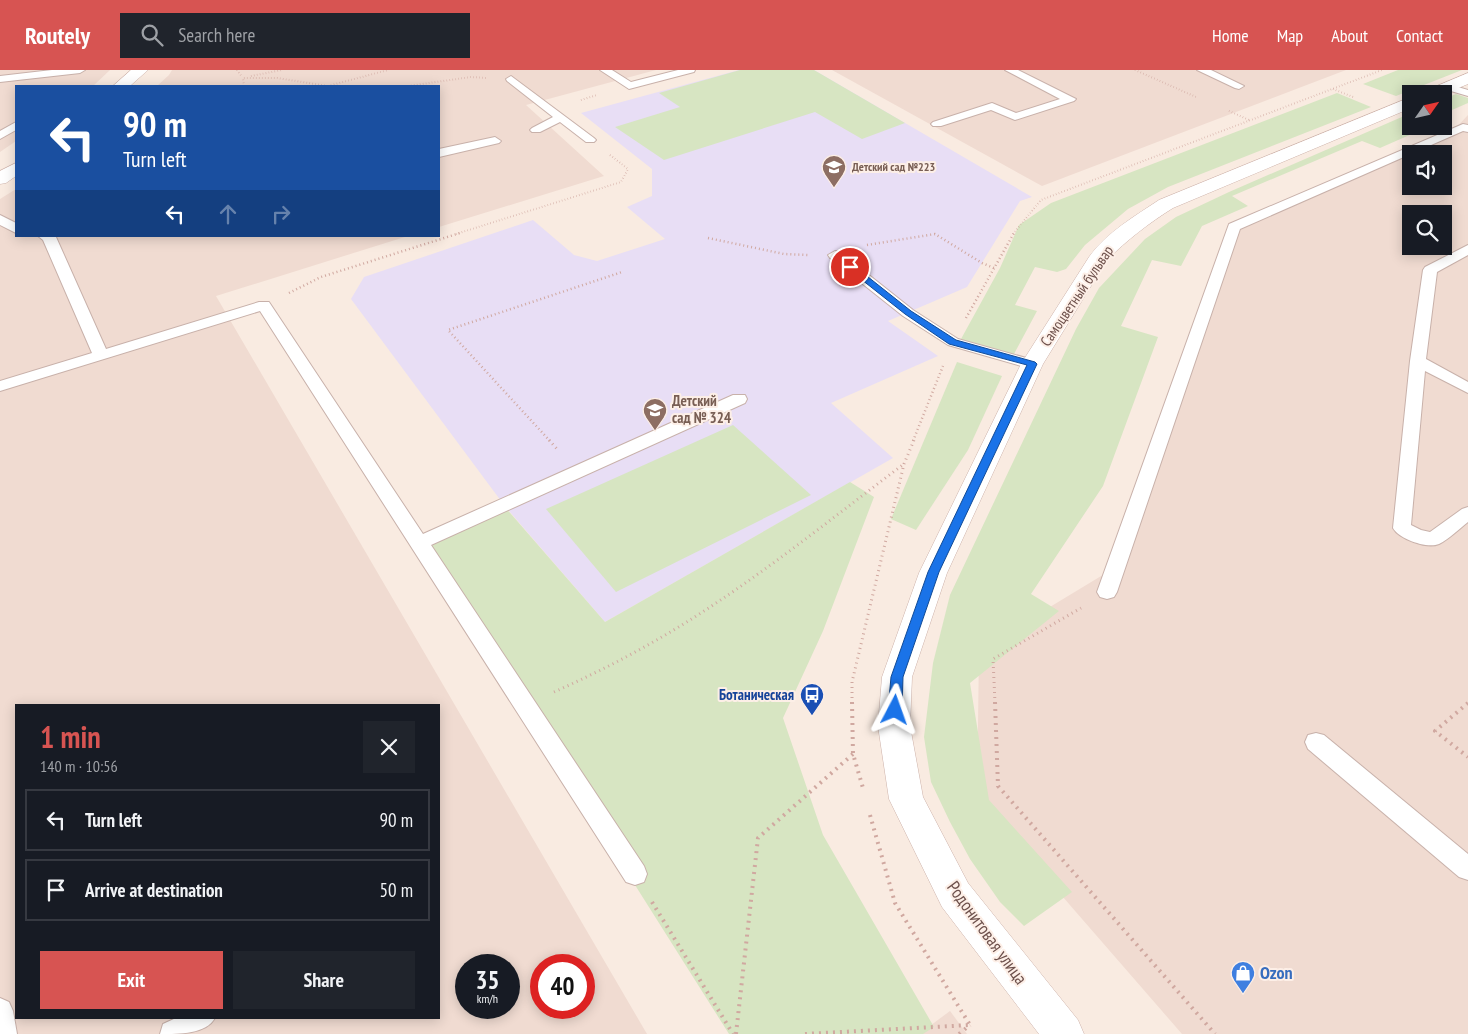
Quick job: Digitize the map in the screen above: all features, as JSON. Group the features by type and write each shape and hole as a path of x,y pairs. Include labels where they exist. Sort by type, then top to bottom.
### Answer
{"street":[{"path":"122,85 140,70"},
{"path":"1450,85 1468,78"},
{"name":"Самоцветный бульвар","path":"906,799 894,726 897,677 934,572 1032,364 1099,257 1113,241 1131,226 1166,204 1402,106"},
{"path":"0,179 15,169"},
{"name":"Родонитовая улица","path":"906,799 955,895 1064,1034"}],"lane":[{"path":"0,79 79,70"},
{"path":"70,81 79,70"},
{"path":"605,70 629,86 690,70"},
{"path":"936,124 992,106 1015,116 1070,99 1010,70"},
{"path":"1202,70 1239,86"},
{"path":"511,79 590,140"},
{"path":"1452,88 1468,94"},
{"path":"536,130 561,117"},
{"path":"0,136 15,126"},
{"path":"1107,592 1234,227 1463,127 1468,129"},
{"path":"440,153 495,141"},
{"path":"0,220 15,228"},
{"path":"48,237 101,355"},
{"path":"1468,249 1430,270 1418,361 1402,528 1416,536 1433,538 1468,513"},
{"path":"835,255 908,312 953,342 1032,364"},
{"path":"0,386 264,305 635,874"},
{"path":"1418,361 1468,388"},
{"path":"419,544 738,399"},
{"path":"1316,742 1468,869"},
{"path":"0,1011 4,1034"},
{"path":"173,1034 200,1019"}],"path":[{"path":"237,70 243,78 244,85"},
{"path":"243,78 282,70"},
{"path":"332,85 388,70"},
{"path":"1135,70 1196,97"},
{"path":"1017,226 1041,200 1382,70"},
{"path":"415,85 471,77 511,79"},
{"path":"243,78 276,78 322,85"},
{"path":"1223,108 1249,120"},
{"path":"264,305 321,276 621,182 628,169 590,140"},
{"path":"578,472 448,330 622,272"},
{"path":"524,704 592,676 688,623 904,464"},
{"path":"1107,592 993,659 998,786 1215,1034"},
{"path":"1468,703 1435,731 1468,757"},
{"path":"734,1034 758,838 853,754"},
{"path":"635,874 734,1034"},
{"path":"805,1034 970,1025 959,1034"}],"shaded area":[{"path":"0,70 110,70 94,85 15,85 15,142 0,152"},
{"path":"172,70 656,70 526,105 604,176 440,227 440,85 158,85"},
{"name":"Детский сад № 324","path":"739,70 814,70 1032,197 1020,201 967,287 888,321 938,356 831,403 893,458 605,622 504,505 351,299 364,277 533,220 574,255 597,261 665,239 627,207 652,196 652,169 581,113"},
{"path":"832,70 1346,70 1042,186"},
{"path":"1468,115 1468,1034 1182,1034 977,798 979,650 1116,567 1234,227 1402,154 1402,195 1452,195 1452,145 1422,145 1445,135 1452,135 1452,132"},
{"path":"15,190 15,237 405,237 216,296 647,1034 0,1034 0,199"},
{"path":"950,1011 967,1034 919,1034"}],"green space":[{"path":"740,70 814,70 905,123 862,139 815,112 664,160 615,127 680,107 659,93"},
{"path":"1398,70 1462,70 1424,85 1402,85 1402,94 1396,96 1363,84"},
{"path":"1337,93 1371,107 1168,187 1128,209 1085,245 1066,269 1057,272 1035,267 1015,305 1037,311 1014,354 961,339 1000,268 1019,225 1051,203"},
{"path":"1456,94 1468,98 1468,103 1452,110 1452,96"},
{"path":"1402,117 1402,135 1410,135 1380,148 1362,141 1232,196 1248,206 1202,226 1181,266 1152,260 1121,326 1158,337 1103,486 1031,594 1059,611 970,683 989,800 1072,892 1024,926 1000,902 970,859 931,782 924,737 933,663 950,595 1076,329 1099,288 1145,239 1176,217"},
{"path":"957,362 1002,376 968,450 916,530 891,519"},
{"path":"733,425 811,495 616,592 546,509"},
{"path":"850,482 874,497 823,631 783,718 823,835 934,1027 923,1034 729,1034 423,549 504,506 605,622"}],"place":[{"name":"Детский сад №223","path":"834,188"},
{"name":"Детский сад № 324","path":"655,431"},
{"name":"Ботаническая","path":"812,716"},
{"name":"Ozon","path":"1243,994"}],"route":[{"path":"850,267 908,312 953,342 1032,364 934,572 897,677 895,710"}]}
